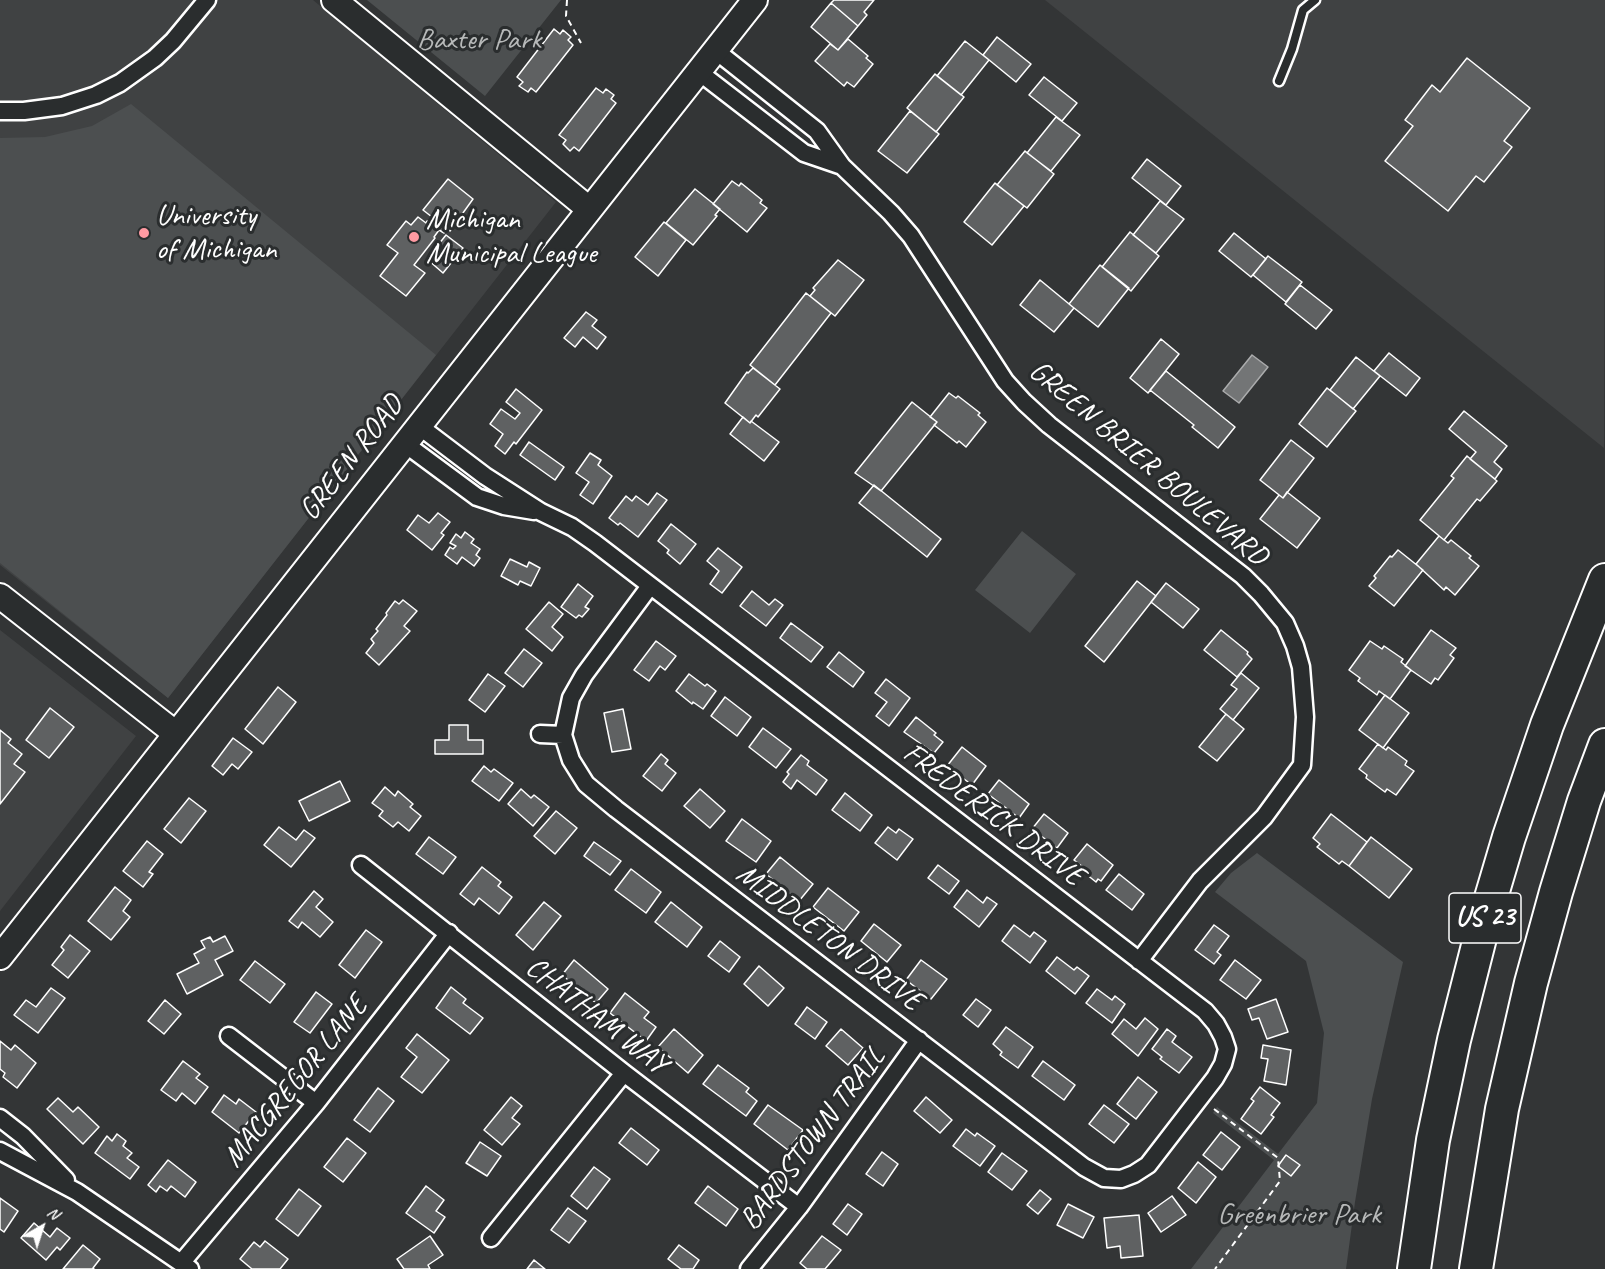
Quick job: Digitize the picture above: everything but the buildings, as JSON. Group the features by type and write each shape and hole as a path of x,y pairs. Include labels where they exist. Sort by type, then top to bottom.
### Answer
{"highway":[{"name":"US 23","path":"1414,1269 1431,1151 1451,1051 1485,918 1509,837 1547,725 1605,580"},
{"name":"US 23","path":"1476,1269 1502,1109 1531,983 1559,880 1605,745"}],"street":[{"path":"0,111 24,111 62,106 96,95 120,83 155,58 207,0"},
{"path":"334,0 589,209"},
{"name":"GREEN ROAD","path":"0,957 755,0"},
{"name":"GREEN BRIER BOULEVARD","path":"715,50 817,131 842,166 867,188 911,236 993,364 1024,402 1243,576 1285,623 1301,667 1305,717 1302,765 1264,817 1200,882 1139,961"},
{"name":"GREEN BRIER BOULEVARD","path":"699,72 804,153 842,166"},
{"name":"FREDERICK DRIVE","path":"411,434 477,497 504,506 541,512"},
{"name":"FREDERICK DRIVE","path":"411,434 485,476 541,512 572,527 595,543 1205,1011 1216,1024 1227,1049 1223,1064 1215,1078 1148,1165 1121,1179 1104,1178 1084,1167"},
{"path":"540,734 563,735 571,698 584,675 650,586"},
{"path":"0,596 176,733"},
{"name":"MIDDLETON DRIVE","path":"563,735 571,760 586,784 608,803 1084,1167"},
{"name":"CHATHAM WAY","path":"361,865 624,1073 799,1207"},
{"name":"MACGREGOR LANE","path":"186,1265 449,933"},
{"path":"229,1036 316,1103"},
{"name":"BARDSTOWN TRAIL","path":"749,1269 799,1207 919,1040"},
{"path":"491,1238 624,1073"},
{"path":"0,1118 23,1136 77,1192"},
{"path":"0,1151 77,1192 186,1265"}],"lane":[{"path":"1279,81 1292,50 1303,10 1315,0"}],"path":[{"path":"567,0 566,16 581,43"},
{"path":"1214,1108 1278,1158 1280,1181 1215,1269"}],"shaded area":[{"name":"University of Michigan","path":"0,0 313,0 556,202 168,698 0,565"},
{"path":"1045,0 1605,0 1604,448"},
{"path":"1252,355 1268,367 1239,403 1223,391"},
{"path":"0,630 136,736 0,911"}],"green space":[{"name":"Baxter Park","path":"367,0 561,0 485,96"},
{"name":"University of Michigan","path":"131,104 436,355 168,698 0,563 0,138 45,137 92,126"},
{"path":"1022,531 1076,574 1030,633 975,590"},
{"name":"Greenbrier Park","path":"1257,853 1403,962 1372,1099 1346,1269 1191,1269 1274,1160 1213,1113 1217,1107 1278,1154 1317,1103 1324,1033 1306,961 1215,892 1231,873"}],"place":[{"name":"University of Michigan","path":"144,233"},
{"name":"Michigan Municipal League","path":"414,237"}]}
